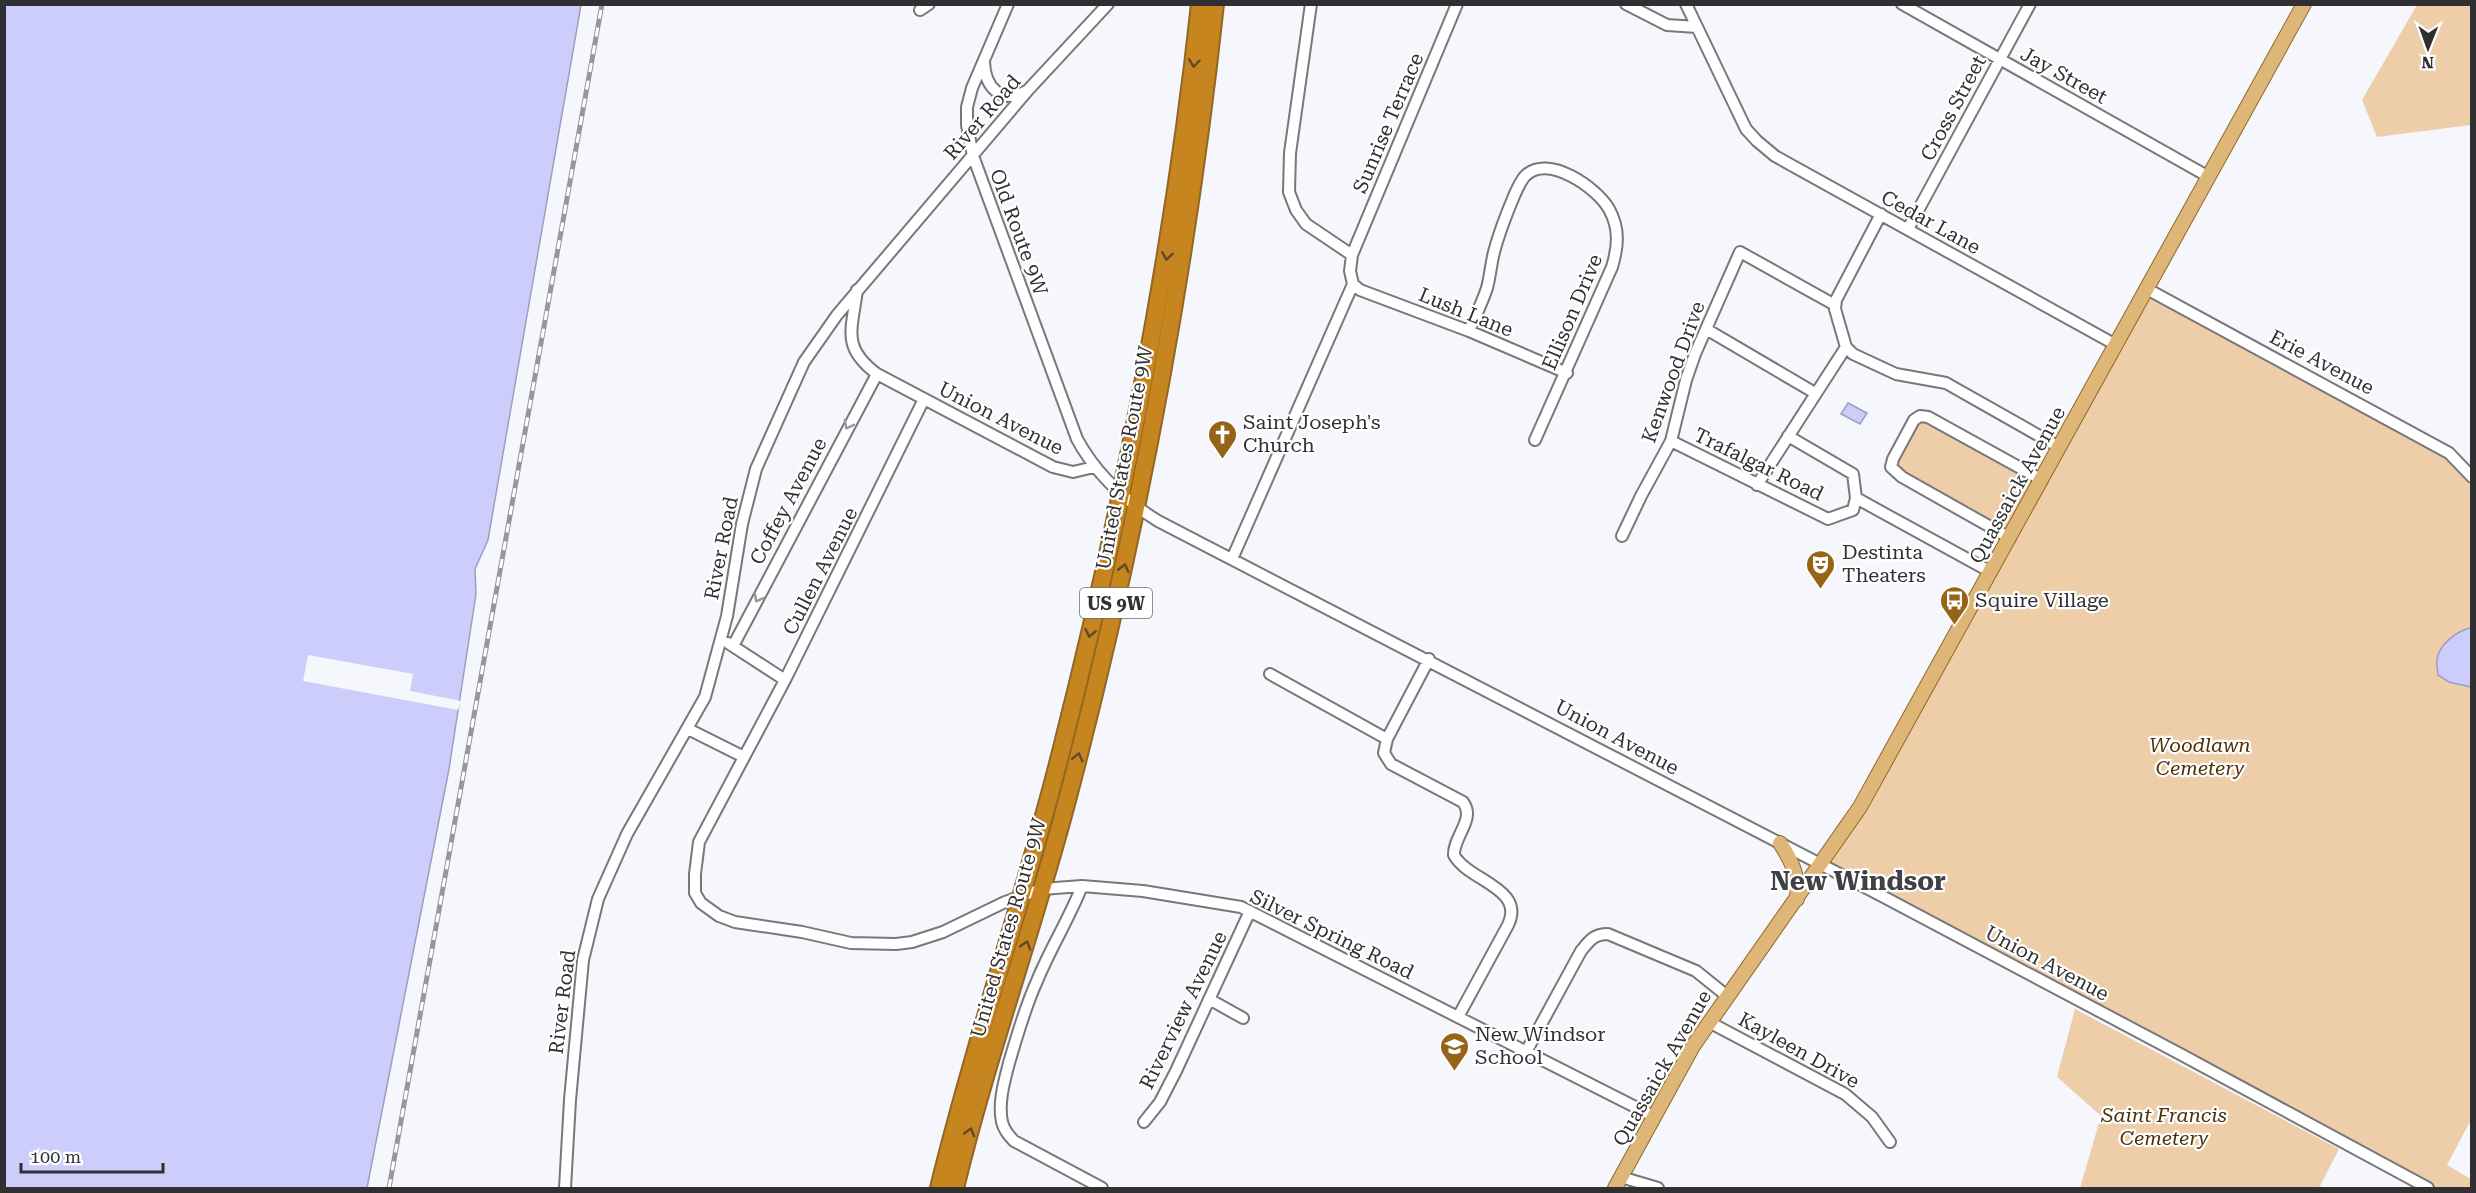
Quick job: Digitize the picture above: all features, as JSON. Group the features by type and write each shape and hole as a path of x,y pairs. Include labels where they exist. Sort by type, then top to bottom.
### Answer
{"highway":[{"name":"United States Route 9W","path":"955,1188 1042,889 1090,711 1137,507 1172,321 1192,134 1200,4"},
{"name":"United States Route 9W","path":"939,1188 1062,749 1121,494 1192,134 1215,4"}],"main road":[{"name":"Quassaick Avenue","path":"1618,1183 1709,1022 1860,807 2304,4"},
{"path":"1780,843 1789,856 1795,872 1797,899"}],"street":[{"name":"Old Route 9W","path":"1008,4 972,88 967,107 967,125 973,156 1009,250 1069,421 1094,467"},
{"name":"River Road","path":"565,1188 570,1100 583,960 598,899 627,834 705,697 719,638 727,616 746,506 763,452 796,379 813,346 857,290 1029,89 1108,4"},
{"path":"1232,559 1353,284 1350,271 1352,255 1306,224 1296,210 1289,192 1290,153 1311,4"},
{"name":"Sunrise Terrace","path":"1352,255 1457,4"},
{"path":"1626,4 1667,25 1697,27"},
{"name":"Cedar Lane","path":"1686,4 1740,118 1757,141 1775,156 2116,345"},
{"name":"Jay Street","path":"1902,4 2209,177"},
{"name":"Cross Street","path":"1908,229 2030,4"},
{"path":"984,62 988,82 996,91 1008,96 1029,89"},
{"name":"Ellison Drive","path":"1469,331 1486,290 1503,221 1519,184 1528,173 1536,170 1557,169 1588,187 1604,202 1614,220 1618,239 1612,267 1567,373 1535,440"},
{"path":"1881,214 1835,305 1846,347 1852,354 1896,374 1946,383 2060,447"},
{"name":"Kenwood Drive","path":"1622,536 1671,441 1686,380 1740,252 1835,305"},
{"name":"Lush Lane","path":"1353,284 1360,290 1469,331 1567,373"},
{"name":"Erie Avenue","path":"2147,289 2449,453 2472,477"},
{"name":"Union Avenue","path":"857,290 851,336 852,347 859,359 877,374 1053,467 1073,472 1094,467 1121,494 1158,521 1822,864 2133,1028 2428,1188"},
{"path":"1706,330 1815,393"},
{"path":"1757,485 1846,347"},
{"name":"Coffey Avenue","path":"733,646 877,374"},
{"name":"Cullen Avenue","path":"744,757 785,681 924,399"},
{"path":"2010,538 1902,477 1891,468 1893,459 1914,420 1920,416 1929,417 2042,480"},
{"path":"1788,436 1853,474 1856,498 1991,572"},
{"name":"Trafalgar Road","path":"1671,441 1828,519 1853,510 1856,498"},
{"path":"719,638 785,681"},
{"path":"1429,659 1387,739 1384,753 1391,764 1456,798 1467,807 1468,816 1456,844 1454,855 1465,868 1502,892 1510,900 1513,908 1508,925 1458,1017"},
{"path":"1270,674 1387,739"},
{"path":"688,729 744,757"},
{"name":"Silver Spring Road","path":"744,757 699,842 696,856 695,893 701,903 719,916 735,922 802,932 851,944 896,944 912,942 943,932 1005,902 1042,889 1082,886 1143,891 1240,907 1655,1117"},
{"path":"1082,886 1069,918 1036,983 1016,1037 1005,1079 1001,1106 1005,1131 1022,1146 1102,1188"},
{"name":"Riverview Avenue","path":"1144,1122 1160,1102 1176,1071 1250,911"},
{"path":"1526,1052 1581,951 1592,937 1599,934 1608,934 1696,971 1727,996"},
{"path":"1209,999 1243,1018"},
{"name":"Kayleen Drive","path":"1709,1022 1845,1094 1872,1117 1890,1142"},
{"path":"1618,1183 1658,1188"}],"green space":[{"path":"2417,5 2471,5 2471,125 2377,137 2362,100"},
{"name":"Woodlawn Cemetery","path":"2147,289 2449,453 2471,477 2472,1118 2447,1165 2471,1179 2471,1188 2428,1188 1822,864 2010,538 1891,467 1920,416 2042,480"},
{"name":"Saint Francis Cemetery","path":"2075,1009 2339,1149 2319,1188 2080,1188 2101,1116 2057,1077"}],"water":[{"path":"5,5 581,5 488,540 475,569 476,594 449,769 367,1188 5,1188"},
{"path":"1848,403 1867,413 1860,424 1841,414"},
{"path":"2472,628 2471,687 2449,682 2438,675 2437,664 2438,654 2445,644 2455,635"}],"pier":[{"path":"308,655 413,674 410,691 461,701 458,710 303,681"}],"railway":[{"path":"389,1188 602,4"}],"place":[{"name":"Saint Joseph's Church","path":"1222,460"},
{"name":"Destinta Theaters","path":"1821,590"},
{"name":"Squire Village","path":"1954,626"},
{"name":"New Windsor School","path":"1454,1072"}],"district":[{"name":"New Windsor","path":"1858,881"}]}
